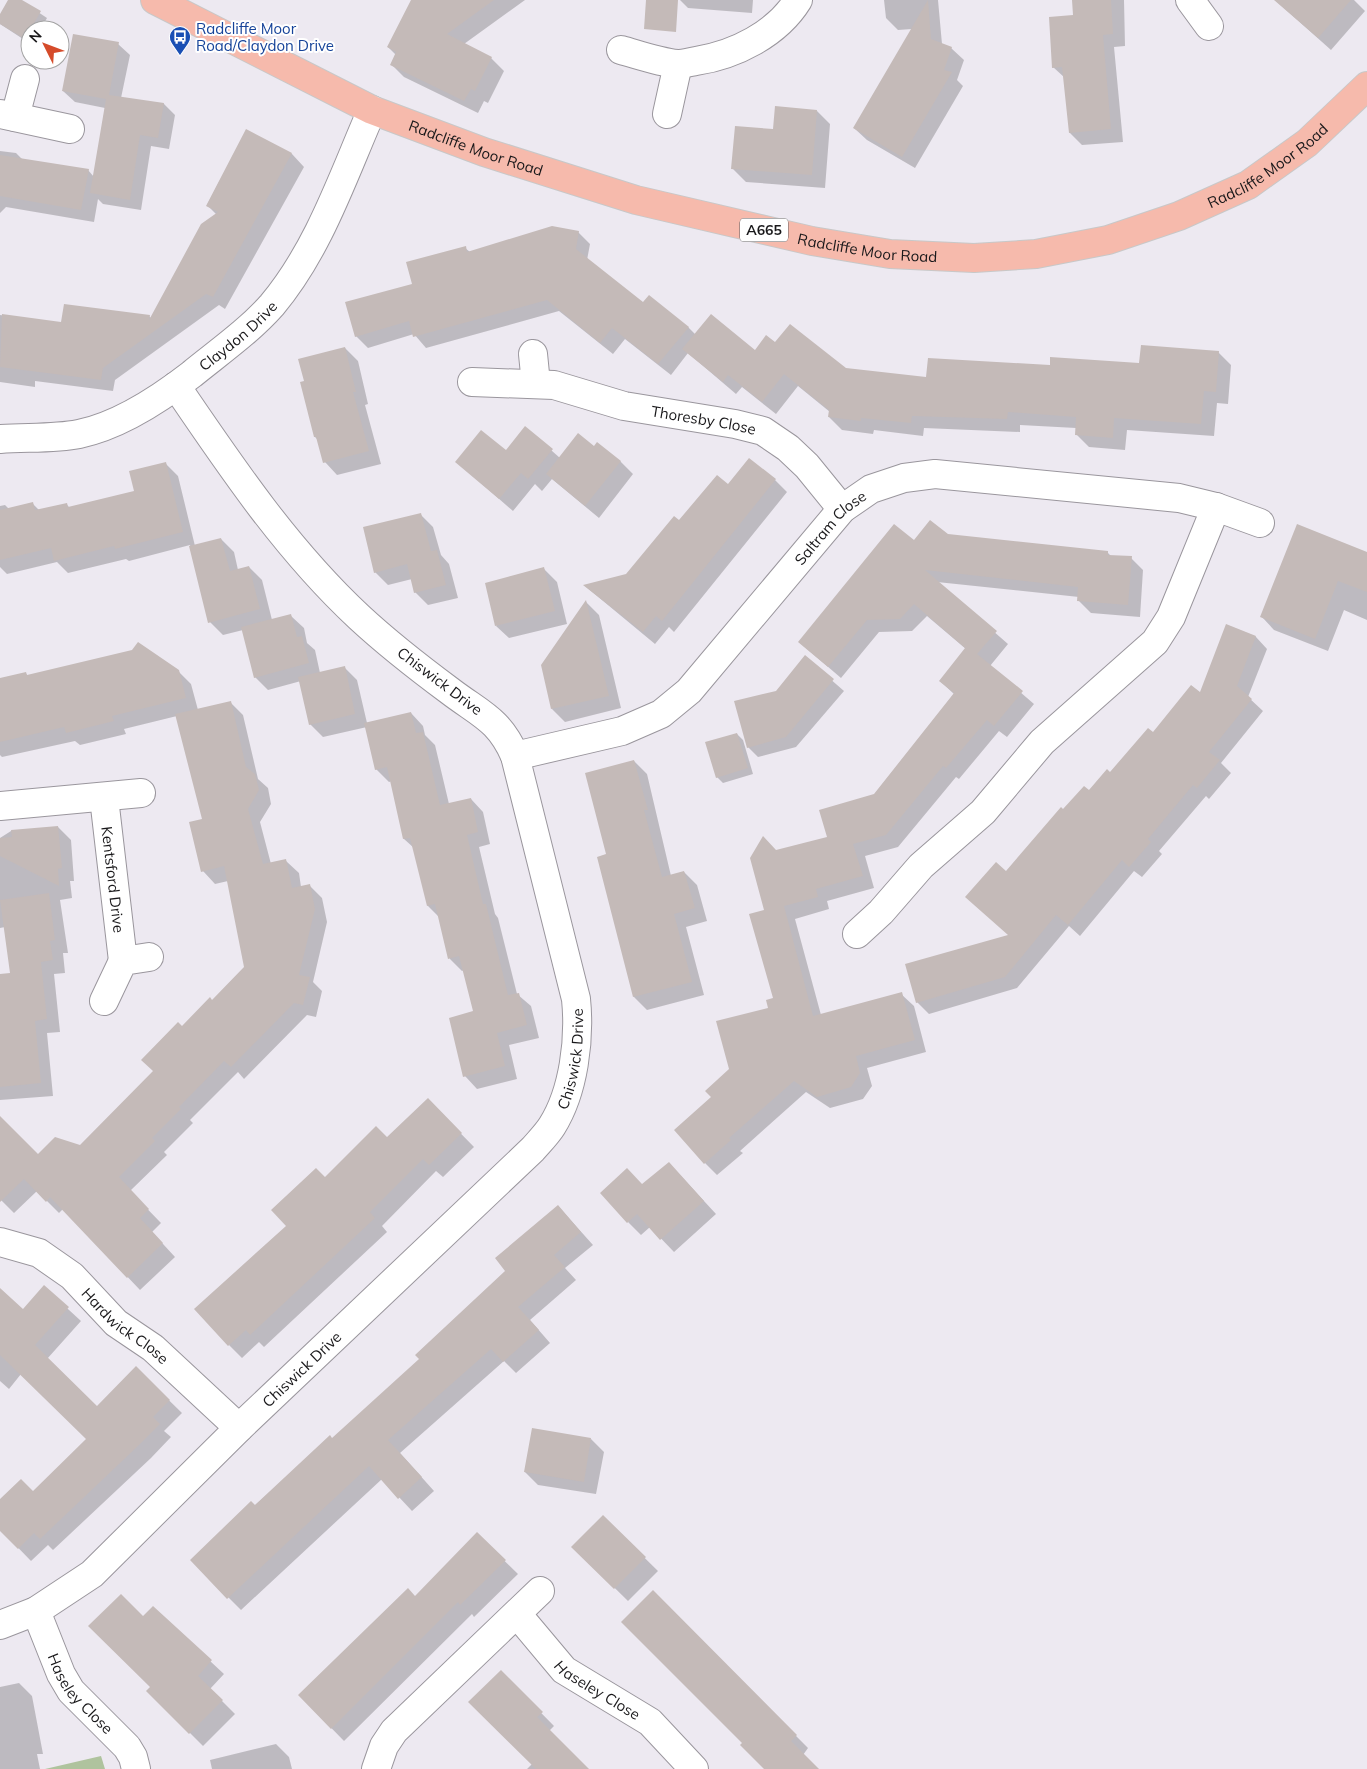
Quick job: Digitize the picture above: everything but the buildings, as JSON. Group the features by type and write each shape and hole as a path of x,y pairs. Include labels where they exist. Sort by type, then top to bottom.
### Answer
{"main road":[{"name":"Radcliffe Moor Road","path":"155,0 372,110 484,152 642,202 812,241 890,254 974,258 1036,254 1108,240 1179,216 1248,185 1308,143 1367,86"}],"street":[{"path":"621,50 678,64 715,58 745,46 772,29 792,10 798,0"},
{"path":"1190,0 1209,26"},
{"path":"667,114 678,64"},
{"path":"25,79 8,115 70,129"},
{"name":"Claydon Drive","path":"0,439 79,434 126,417 176,386 246,331 272,305 294,276 318,234 372,110"},
{"path":"533,354 536,384"},
{"name":"Thoresby Close","path":"472,382 554,385 624,406 734,424 763,431 788,448 807,466 842,510"},
{"name":"Chiswick Drive","path":"0,1625 36,1611 92,1574 239,1428 533,1150 552,1126 563,1104 570,1075 578,1023 576,999 515,756 507,737 494,721 450,691 359,617 291,545 231,467 176,386"},
{"name":"Saltram Close","path":"515,756 622,731 661,714 689,692 842,510 871,489 904,478 935,474 1179,498 1216,507 1260,523"},
{"path":"857,934 881,912 921,866 971,825 1042,742 1155,642 1171,617 1216,507"},
{"path":"0,806 104,798 141,793"},
{"name":"Kentsford Drive","path":"104,798 136,959 104,1001"},
{"name":"Hardwick Close","path":"0,1242 39,1253 72,1276 116,1323 153,1348 239,1428"},
{"path":"376,1769 384,1746 394,1730 540,1591"},
{"name":"Haseley Close","path":"36,1611 61,1674 71,1691 127,1747 133,1756 136,1769"},
{"name":"Haseley Close","path":"517,1614 564,1670 650,1722 686,1766"}],"green space":[{"path":"101,1756 105,1769 45,1769"}],"place":[{"name":"Radcliffe Moor Road/Claydon Drive","path":"180,56"}]}
